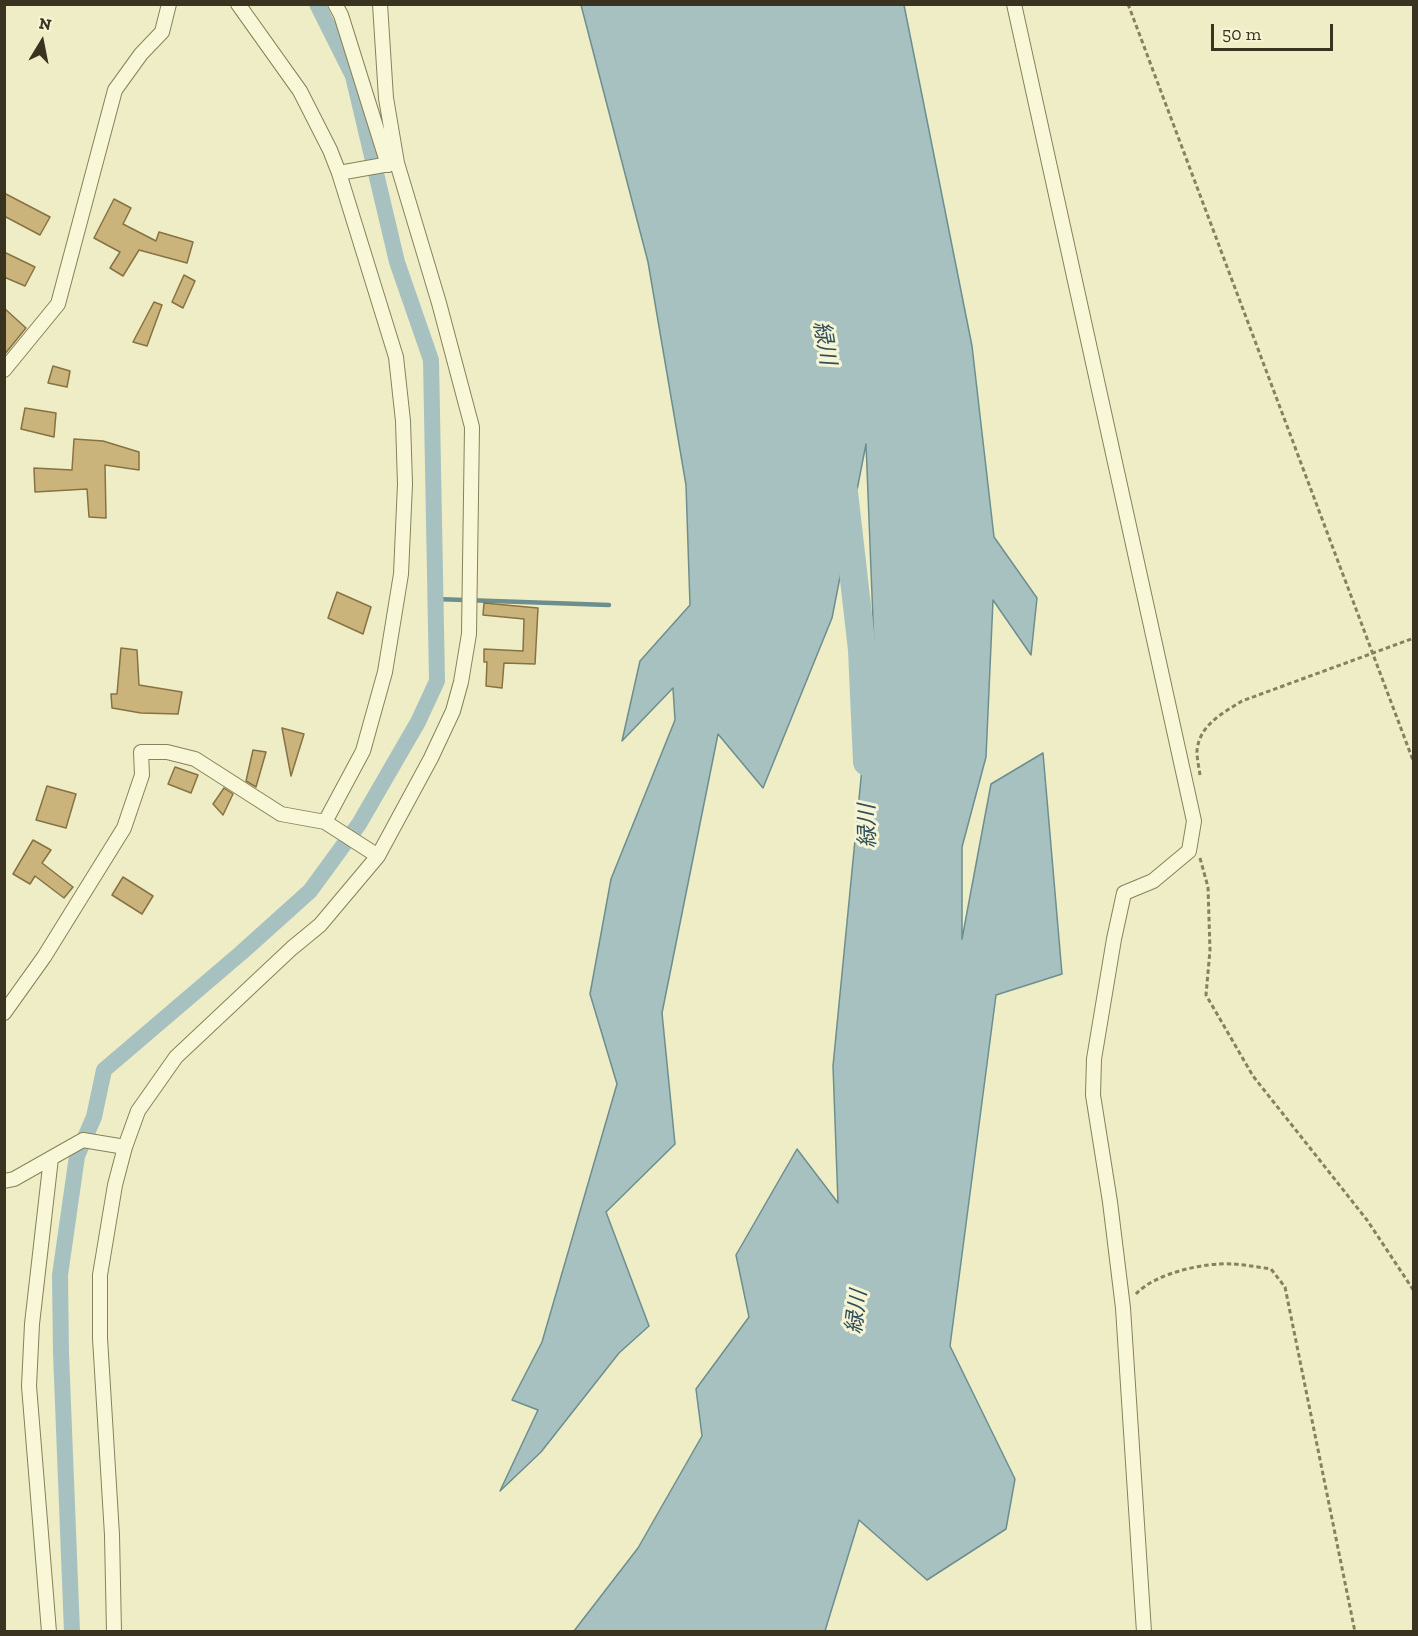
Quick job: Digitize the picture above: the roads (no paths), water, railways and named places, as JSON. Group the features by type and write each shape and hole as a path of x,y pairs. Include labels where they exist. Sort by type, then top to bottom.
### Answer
{"street":[{"path":"4,370 58,304 115,90 141,54 162,32 169,4"},
{"path":"238,4 300,91 330,150 396,357 403,421 405,484 400,573 386,672 363,751 325,822"},
{"path":"114,1632 112,1535 100,1338 100,1275 115,1185 125,1147 138,1111 176,1057 292,948 320,925 378,856 431,758 453,711 461,682 469,634 472,427 439,303 393,164 335,4"},
{"path":"380,4 393,164"},
{"path":"1014,4 1194,821 1189,851 1153,881 1125,893 1114,939 1094,1059 1094,1095 1123,1308 1144,1632"},
{"path":"339,173 393,164"},
{"path":"4,1013 44,957 124,828 142,775 141,753 167,752 195,759 281,814 325,822 378,856"},
{"path":"4,1181 14,1179 83,1140 125,1147"},
{"path":"49,1632 29,1386 32,1324 51,1158"}],"water":[{"path":"581,5 904,5 972,346 994,537 1037,598 1031,655 993,600 986,757 962,847 962,939 991,784 1043,753 1062,974 996,995 950,1346 1015,1479 1006,1529 927,1580 859,1520 825,1631 574,1631 638,1548 702,1436 696,1389 749,1317 736,1255 797,1149 838,1203 833,1066 874,645 866,444 832,618 763,788 718,734 662,1013 675,1144 606,1212 649,1326 619,1353 541,1452 500,1491 538,1410 512,1400 542,1342 617,1084 590,994 611,879 675,720 673,688 622,741 640,661 690,605 686,485 648,262"}],"waterway":[{"path":"72,1632 60,1275 77,1156 94,1117 104,1070 310,891 359,824 418,722 437,681 431,360 397,262 353,76 317,4"},
{"name":"緑川","path":"844,492 862,650 867,762"},
{"path":"435,599 609,605"}]}
